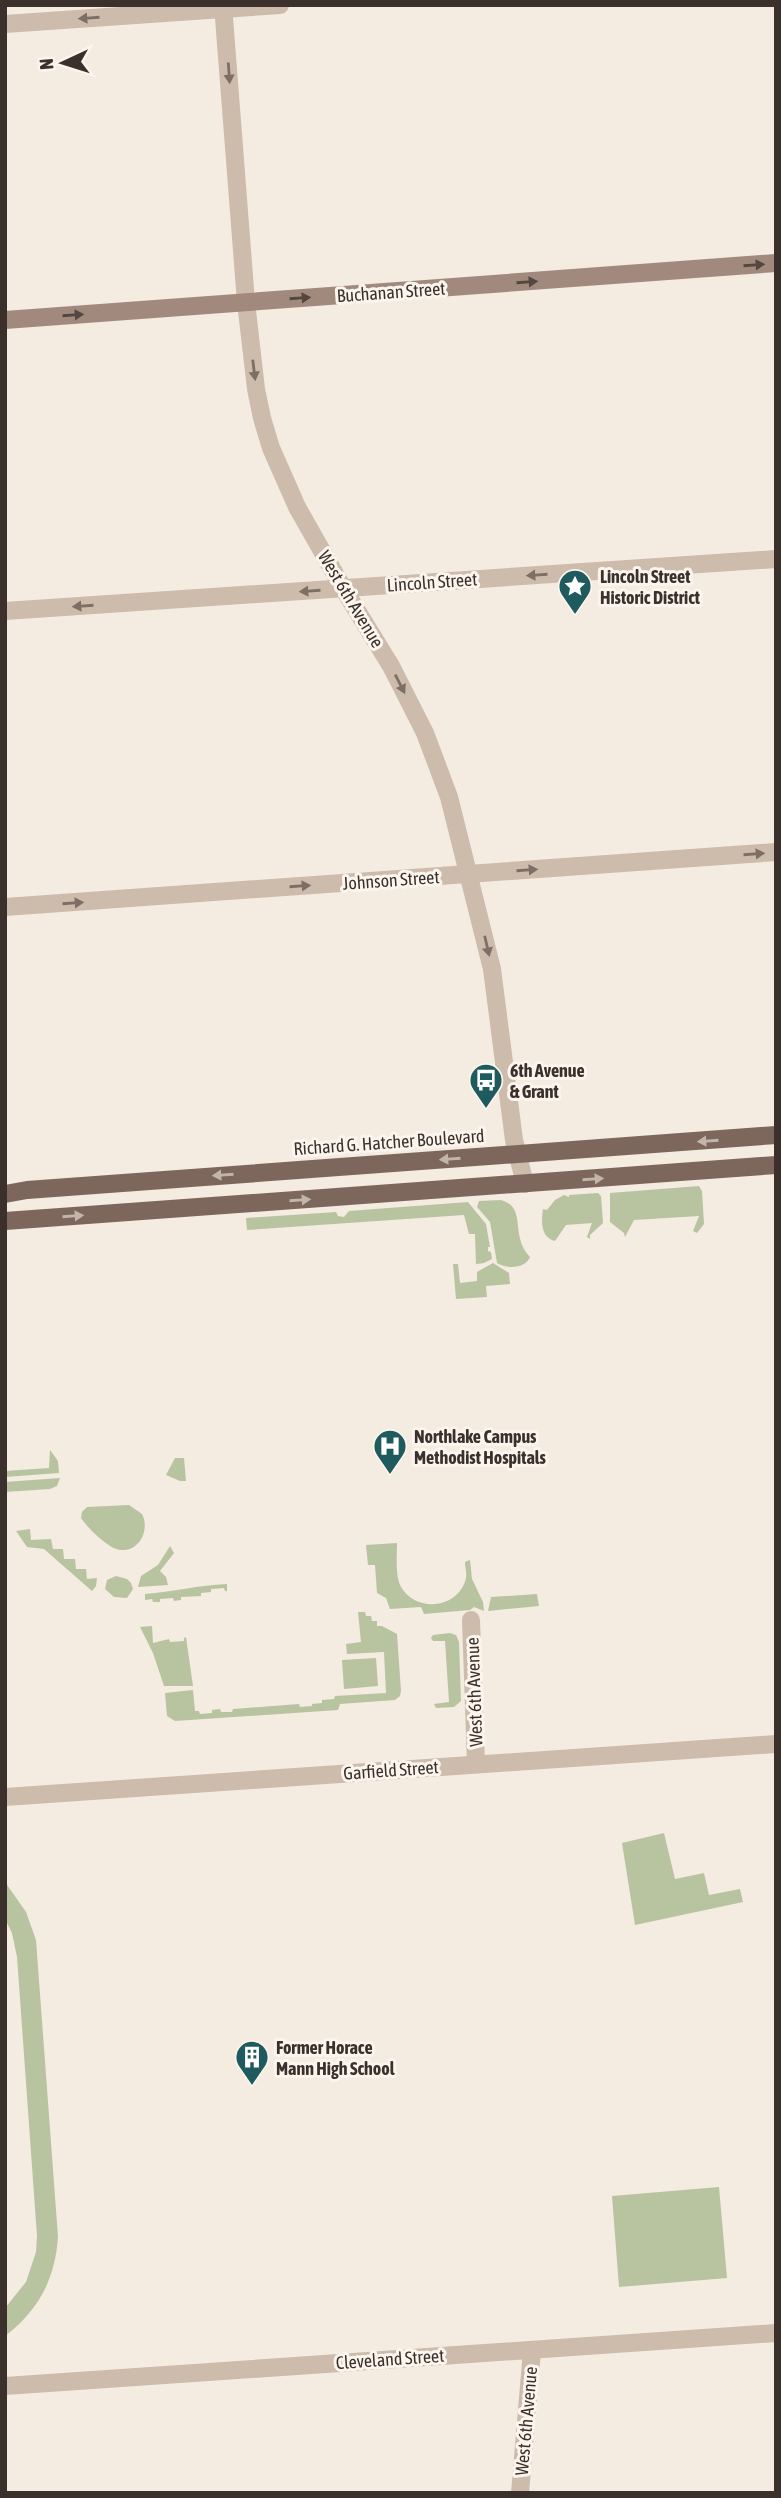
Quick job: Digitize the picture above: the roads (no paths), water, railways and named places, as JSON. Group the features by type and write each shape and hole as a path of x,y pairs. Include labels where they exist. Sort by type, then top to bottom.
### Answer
{"main road":[{"name":"Richard G. Hatcher Boulevard","path":"5,1194 27,1190 776,1135"},
{"path":"5,1221 776,1166"},
{"path":"190,1178 192,1208"}],"street":[{"path":"5,24 280,5"},
{"name":"West 6th Avenue","path":"224,7 246,302 256,389 271,448 297,507 391,666 425,733 449,797 494,980 518,1154 525,1184"},
{"name":"Buchanan Street","path":"5,320 776,263"},
{"name":"Lincoln Street","path":"5,611 776,559"},
{"name":"Johnson Street","path":"5,907 776,852"},
{"name":"West 6th Avenue","path":"471,1620 476,1765"},
{"name":"Garfield Street","path":"5,1797 776,1744"},
{"name":"Cleveland Street","path":"5,2386 776,2333"},
{"name":"West 6th Avenue","path":"520,2493 533,2350"}],"place":[{"name":"Lincoln Street Historic District","path":"575,616"},
{"name":"6th Avenue & Grant","path":"486,1110"},
{"name":"Northlake Campus Methodist Hospitals","path":"390,1476"},
{"name":"Former Horace Mann High School","path":"252,2087"}]}
